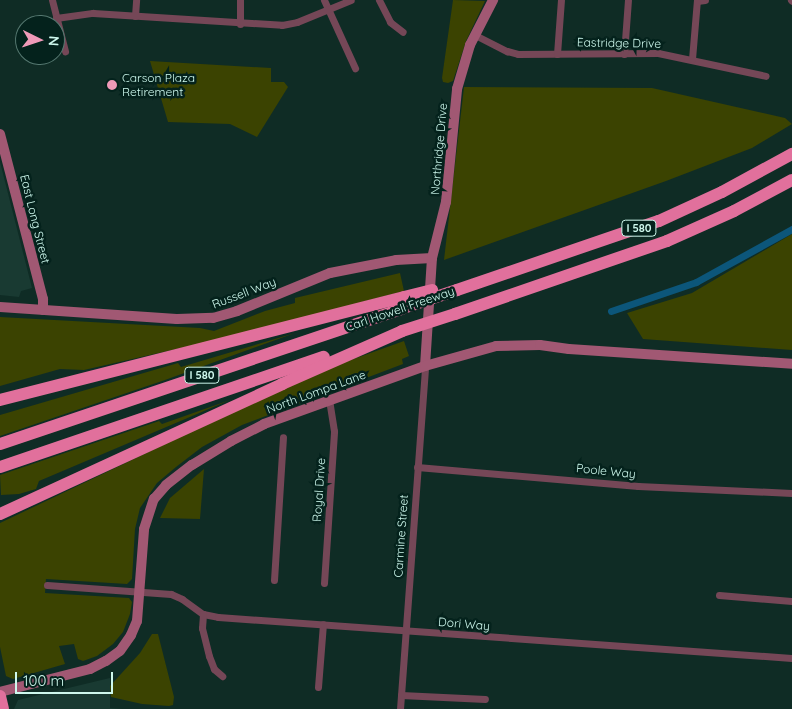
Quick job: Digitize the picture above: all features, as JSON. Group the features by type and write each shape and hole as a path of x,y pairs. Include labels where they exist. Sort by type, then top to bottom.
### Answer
{"highway":[{"name":"I 580","path":"404,302 478,283 676,214 746,181 792,154"},
{"name":"Carl Howell Freeway","path":"0,466 402,332 667,241 734,211 792,180"},
{"name":"Carl Howell Freeway","path":"0,444 404,302"},
{"path":"0,404 16,398 404,302"},
{"path":"0,514 402,332"},
{"path":"0,400 16,398"},
{"path":"0,502 24,500 43,493"},
{"path":"0,696 3,709"}],"street":[{"path":"52,0 55,15"},
{"path":"134,16 136,0"},
{"path":"240,0 240,24"},
{"path":"324,0 355,68"},
{"path":"65,17 93,13 240,24 282,25 298,22 351,0"},
{"path":"379,0 390,22 403,32"},
{"name":"Northridge Drive","path":"425,366 432,258 446,202 457,89 475,35 493,0"},
{"path":"557,54 561,0"},
{"path":"624,54 628,0"},
{"path":"692,59 697,1 705,0"},
{"name":"Eastridge Drive","path":"475,35 507,51 518,54 658,54 692,59 766,76"},
{"name":"East Long Street","path":"0,134 43,299 43,310"},
{"name":"Russell Way","path":"0,307 177,319 213,318 237,311 330,273 396,260 432,258"},
{"name":"North Lompa Lane","path":"0,692 86,670 113,657 127,643 134,630 140,591 146,518 154,499 166,485 200,459 244,434 329,400 425,366 481,349 527,344 792,364"},
{"name":"Carmine Street","path":"400,709 425,366"},
{"name":"Royal Drive","path":"324,583 334,431 329,400"},
{"path":"274,580 283,437"},
{"name":"Poole Way","path":"417,467 648,486 792,493"},
{"name":"Dori Way","path":"47,585 140,591 178,597 203,614 792,658"},
{"path":"719,595 792,601"},
{"path":"203,614 202,625 209,656 214,669 222,676"},
{"path":"318,687 322,624"},
{"path":"401,695 485,699"}],"shaded area":[{"path":"0,162 32,288 21,291 19,297 0,295"},
{"path":"110,678 110,708 123,709 14,709 18,700"}],"green space":[{"path":"453,0 485,1 466,41 453,81 448,83 443,82 442,78"},
{"path":"150,61 271,68 271,82 284,82 288,87 257,137 230,124 168,122"},
{"path":"464,87 652,88 785,118 792,124 752,148 666,181 444,260"},
{"path":"792,234 792,350 643,339 627,313 692,293"},
{"path":"400,273 404,291 229,337 84,370 60,369 0,386 0,317 200,328 214,331 265,311 295,303 295,298"},
{"path":"295,333 165,380 0,436 0,415 178,363 181,367"},
{"path":"404,341 409,356 402,359 403,364 242,425 202,447 176,467 157,483 140,508 135,529 132,579 127,584 46,579 45,593 129,598 132,602 130,614 123,632 113,644 97,656 83,661 78,659 74,644 59,646 65,664 13,679 6,676 0,647 0,523 334,366"},
{"path":"230,400 39,481 36,489 19,494 1,495 0,475 159,421 162,424"},
{"path":"204,469 200,519 160,518 170,498"},
{"path":"152,634 158,634 174,697 173,705 142,704 111,697 110,686 140,653"}],"waterway":[{"path":"611,311 696,282 792,229"}],"place":[{"name":"Carson Plaza Retirement","path":"112,85"}]}
